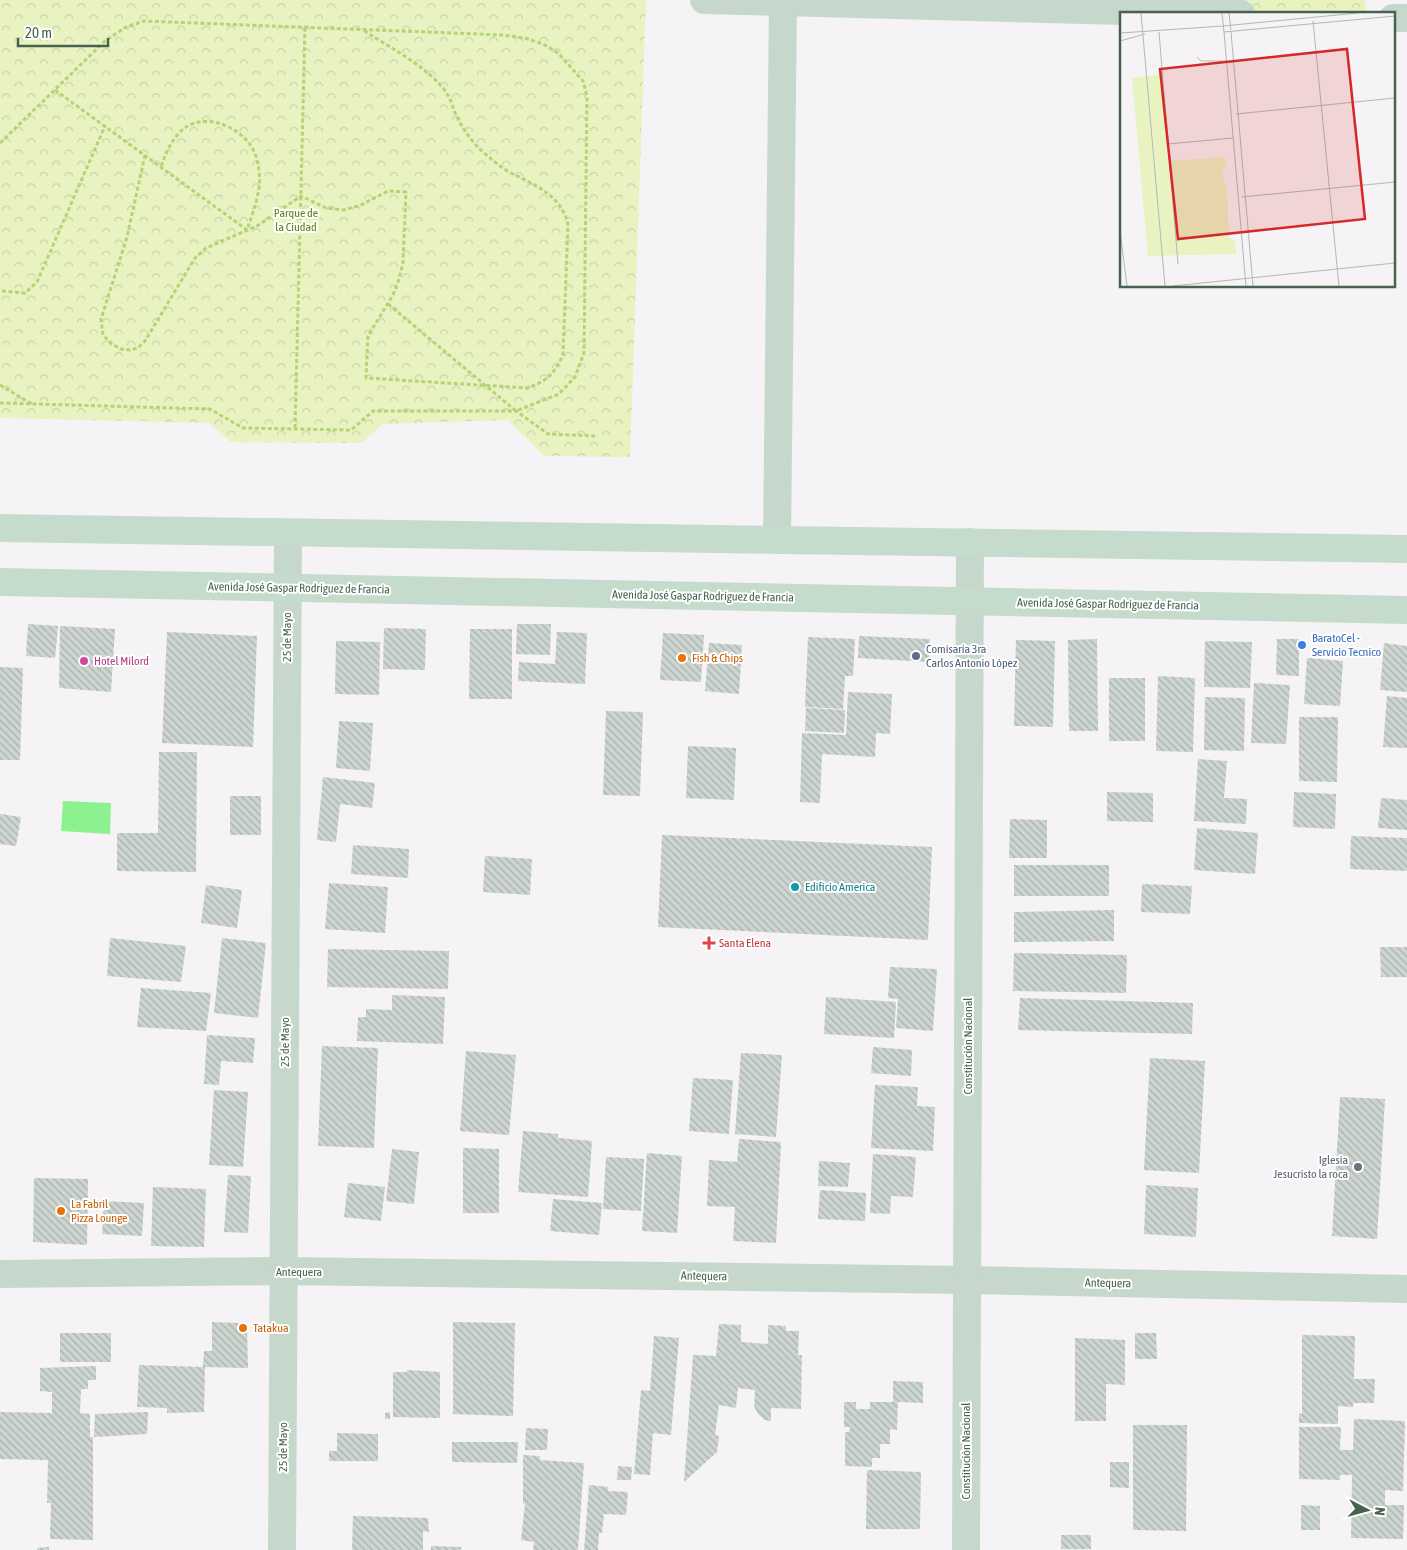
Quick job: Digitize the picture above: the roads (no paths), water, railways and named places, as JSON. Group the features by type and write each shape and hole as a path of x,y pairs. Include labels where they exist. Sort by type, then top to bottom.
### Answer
{"main road":[{"path":"0,528 288,534 1407,549"},
{"name":"Avenida José Gaspar Rodríguez de Francia","path":"0,582 1407,610"}],"street":[{"path":"704,0 1166,12"},
{"path":"777,540 783,2"},
{"path":"1394,18 1407,18"},
{"name":"25 de Mayo","path":"282,1550 288,534"},
{"name":"Constitución Nacional","path":"966,1550 970,542"},
{"name":"Antequera","path":"0,1274 284,1271 967,1280 1407,1289"}],"place":[{"name":"BaratoCel - Servicio Tecnico","path":"1302,645"},
{"name":"Comisaría 3ra Carlos Antonio López","path":"916,656"},
{"name":"Fish & Chips","path":"682,658"},
{"name":"Hotel Milord","path":"84,661"},
{"name":"Edificio America","path":"795,887"},
{"name":"Santa Elena","path":"709,943"},
{"name":"Iglesia Jesucristo la roca","path":"1358,1167"},
{"name":"La Fabril Pizza Lounge","path":"61,1211"},
{"name":"Tatakua","path":"243,1328"}],"park label":[{"name":"Parque de la Ciudad","path":"296,220"}]}
